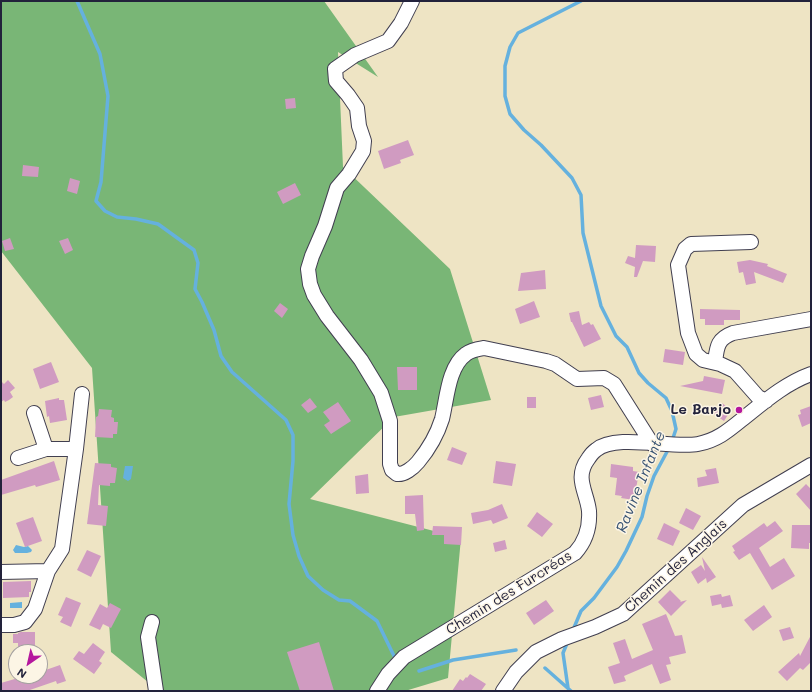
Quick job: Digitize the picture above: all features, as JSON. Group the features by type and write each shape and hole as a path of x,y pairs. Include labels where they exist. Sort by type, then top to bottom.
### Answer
{"street":[{"path":"412,1 401,23 388,41 355,55 335,69 336,81 357,108 359,126 364,141 363,151 349,174 338,188 326,226 312,256 308,270 310,284 314,295 327,316 361,360 381,393 390,421 390,464 392,470 397,474 404,473 415,466 428,449 441,420 446,392 455,368 466,354 474,350 484,348 555,364 567,374 577,379 599,378 610,380 652,444"},
{"path":"751,242 691,244 685,249 678,265 688,333 696,354 703,360 715,362 735,371 758,397 766,402 789,384 811,374"},
{"path":"715,362 721,339 726,336 733,333 811,319"},
{"path":"1,625 14,625 25,622 35,609 48,571 62,549 82,394"},
{"name":"Chemin des Furcréas","path":"377,691 388,674 404,658 575,553 581,546 586,536 589,511 581,475 583,467 596,449 608,444 623,442 652,444 696,444 715,440 766,402"},
{"path":"34,413 46,449"},
{"path":"18,458 46,449 76,449"},
{"name":"Chemin des Anglais","path":"503,691 516,672 536,652 562,639 595,627 623,614 743,506 811,465"},
{"path":"1,572 48,571"},
{"path":"152,622 148,637 156,691"}],"green space":[{"path":"1,1 324,1 378,77 338,52 343,167 450,269 491,400 394,417 310,499 461,538 448,678 405,691 159,691 111,652 92,368 1,251"}],"water":[{"path":"125,466 133,466 131,479 128,481 123,478"},
{"path":"16,545 24,547 28,546 32,550 31,552 27,553 15,553 13,550"},
{"path":"22,602 22,608 10,608 10,603"}],"building":[{"path":"295,98 296,108 286,109 285,99"},
{"path":"408,140 414,155 400,160 401,163 384,169 378,151"},
{"path":"23,165 39,167 38,177 22,176"},
{"path":"70,178 80,181 77,194 67,191"},
{"path":"295,183 301,195 283,204 277,192"},
{"path":"10,238 14,249 5,251 2,241"},
{"path":"68,238 73,250 65,254 59,241"},
{"path":"636,245 656,246 655,262 643,261 637,277 634,277 635,267 625,263 628,256 635,258"},
{"path":"750,260 768,264 767,266 787,274 783,283 754,272 756,283 746,285 743,272 739,273 737,262"},
{"path":"545,270 546,289 518,291 521,273"},
{"path":"534,301 540,317 520,324 515,309"},
{"path":"280,303 288,309 282,318 274,311"},
{"path":"700,309 740,310 740,320 724,320 724,325 705,325 705,319 700,319"},
{"path":"579,311 582,325 589,322 591,325 593,324 601,339 584,347 571,322 569,313"},
{"path":"665,349 685,352 683,365 663,362"},
{"path":"51,362 59,382 40,389 33,369"},
{"path":"397,367 417,367 417,390 398,390"},
{"path":"704,376 725,380 722,394 680,386 703,381"},
{"path":"8,380 15,388 10,392 13,397 5,402 4,400 1,402 1,381 4,384"},
{"path":"601,395 604,407 591,410 588,398"},
{"path":"527,397 536,397 536,408 527,408"},
{"path":"59,398 59,400 64,400 67,420 50,423 49,416 47,417 45,401"},
{"path":"310,398 317,407 308,413 301,405"},
{"path":"338,402 351,421 331,434 324,425 330,421 323,412"},
{"path":"722,403 731,410 724,421 714,414"},
{"path":"811,406 811,423 802,427 798,415 801,414 800,410"},
{"path":"99,409 112,410 111,417 114,418 114,422 118,422 117,434 113,434 113,438 95,437 96,417 98,416"},
{"path":"452,447 467,453 462,465 447,460"},
{"path":"54,461 60,480 36,487 35,485 1,495 1,480"},
{"path":"496,461 516,464 512,486 493,483"},
{"path":"95,463 111,464 111,467 117,468 115,483 110,483 110,486 99,485 98,505 108,506 106,526 87,524"},
{"path":"611,464 633,467 633,471 639,472 634,500 621,498 622,496 615,495 617,478 610,477"},
{"path":"716,468 719,483 698,487 697,478 707,476 705,470"},
{"path":"368,474 369,493 356,494 355,476"},
{"path":"806,484 811,489 811,511 796,494"},
{"path":"423,495 424,530 417,531 415,514 405,514 405,496"},
{"path":"502,504 508,518 493,524 491,520 473,524 471,513 488,510"},
{"path":"686,508 701,516 693,530 679,523"},
{"path":"537,512 553,524 542,537 527,526"},
{"path":"33,517 42,541 25,547 16,523"},
{"path":"775,521 783,531 759,548 770,567 784,558 795,576 772,590 750,553 739,560 733,552 735,551 732,546 764,523 767,527"},
{"path":"664,523 680,531 673,546 657,539"},
{"path":"792,525 811,525 811,543 809,543 809,549 791,548"},
{"path":"433,526 462,527 461,545 444,544 444,535 432,535"},
{"path":"505,540 507,549 495,552 493,543"},
{"path":"87,550 101,556 91,577 77,570"},
{"path":"702,557 716,577 707,583 706,578 698,584 691,572 701,565 705,571"},
{"path":"31,581 31,592 29,592 29,597 3,598 3,582"},
{"path":"670,590 681,601 680,602 687,600 671,616 658,602"},
{"path":"721,594 722,597 730,595 733,606 722,608 721,604 712,606 710,596"},
{"path":"66,597 81,603 71,627 60,622 63,617 58,615"},
{"path":"546,600 554,611 534,625 526,613"},
{"path":"110,603 121,609 111,628 103,624 100,630 89,625 100,604 107,608"},
{"path":"764,605 772,617 753,631 744,620"},
{"path":"666,614 675,636 682,635 686,653 669,657 671,664 666,665 671,680 660,684 652,664 624,676 626,681 614,684 608,667 620,663 613,643 625,639 632,659 653,650 642,624"},
{"path":"790,627 794,638 783,641 779,630"},
{"path":"35,632 35,644 13,643 13,634"},
{"path":"811,635 811,662 803,670 800,668 787,681 778,672 799,653 800,656"},
{"path":"319,642 334,691 300,691 287,652"},
{"path":"93,643 105,652 99,661 102,663 94,674 73,659 79,651 84,654"},
{"path":"60,665 66,681 57,684 56,681 48,684 48,669"},
{"path":"470,674 486,684 481,691 452,691 460,679 463,681"},
{"path":"8,681 8,684 47,684 27,691 1,691 1,683"}],"waterway":[{"path":"77,1 100,54 108,96 101,182 96,201 105,211 117,217 136,219 158,224 194,250 198,263 195,289 214,330 221,356 232,372 286,420 293,435 293,461 289,504 293,535 299,556 308,576 323,590 339,600 350,601 377,621 395,658"},
{"name":"Ravine Infante","path":"581,1 518,33 510,47 505,66 505,96 510,114 572,178 581,195 583,233 601,306 616,336 627,347 639,373 648,383 666,398 672,411 676,429 672,441"},
{"name":"Ravine Infante","path":"573,630 581,611 594,598 617,567 626,551 642,517 654,476 669,448"},
{"name":"Ravine Infante","path":"568,641 563,653 568,688"},
{"path":"419,671 453,660 516,650"},
{"path":"545,668 571,691"}],"place":[{"name":"Le Barjo","path":"739,410"}]}
